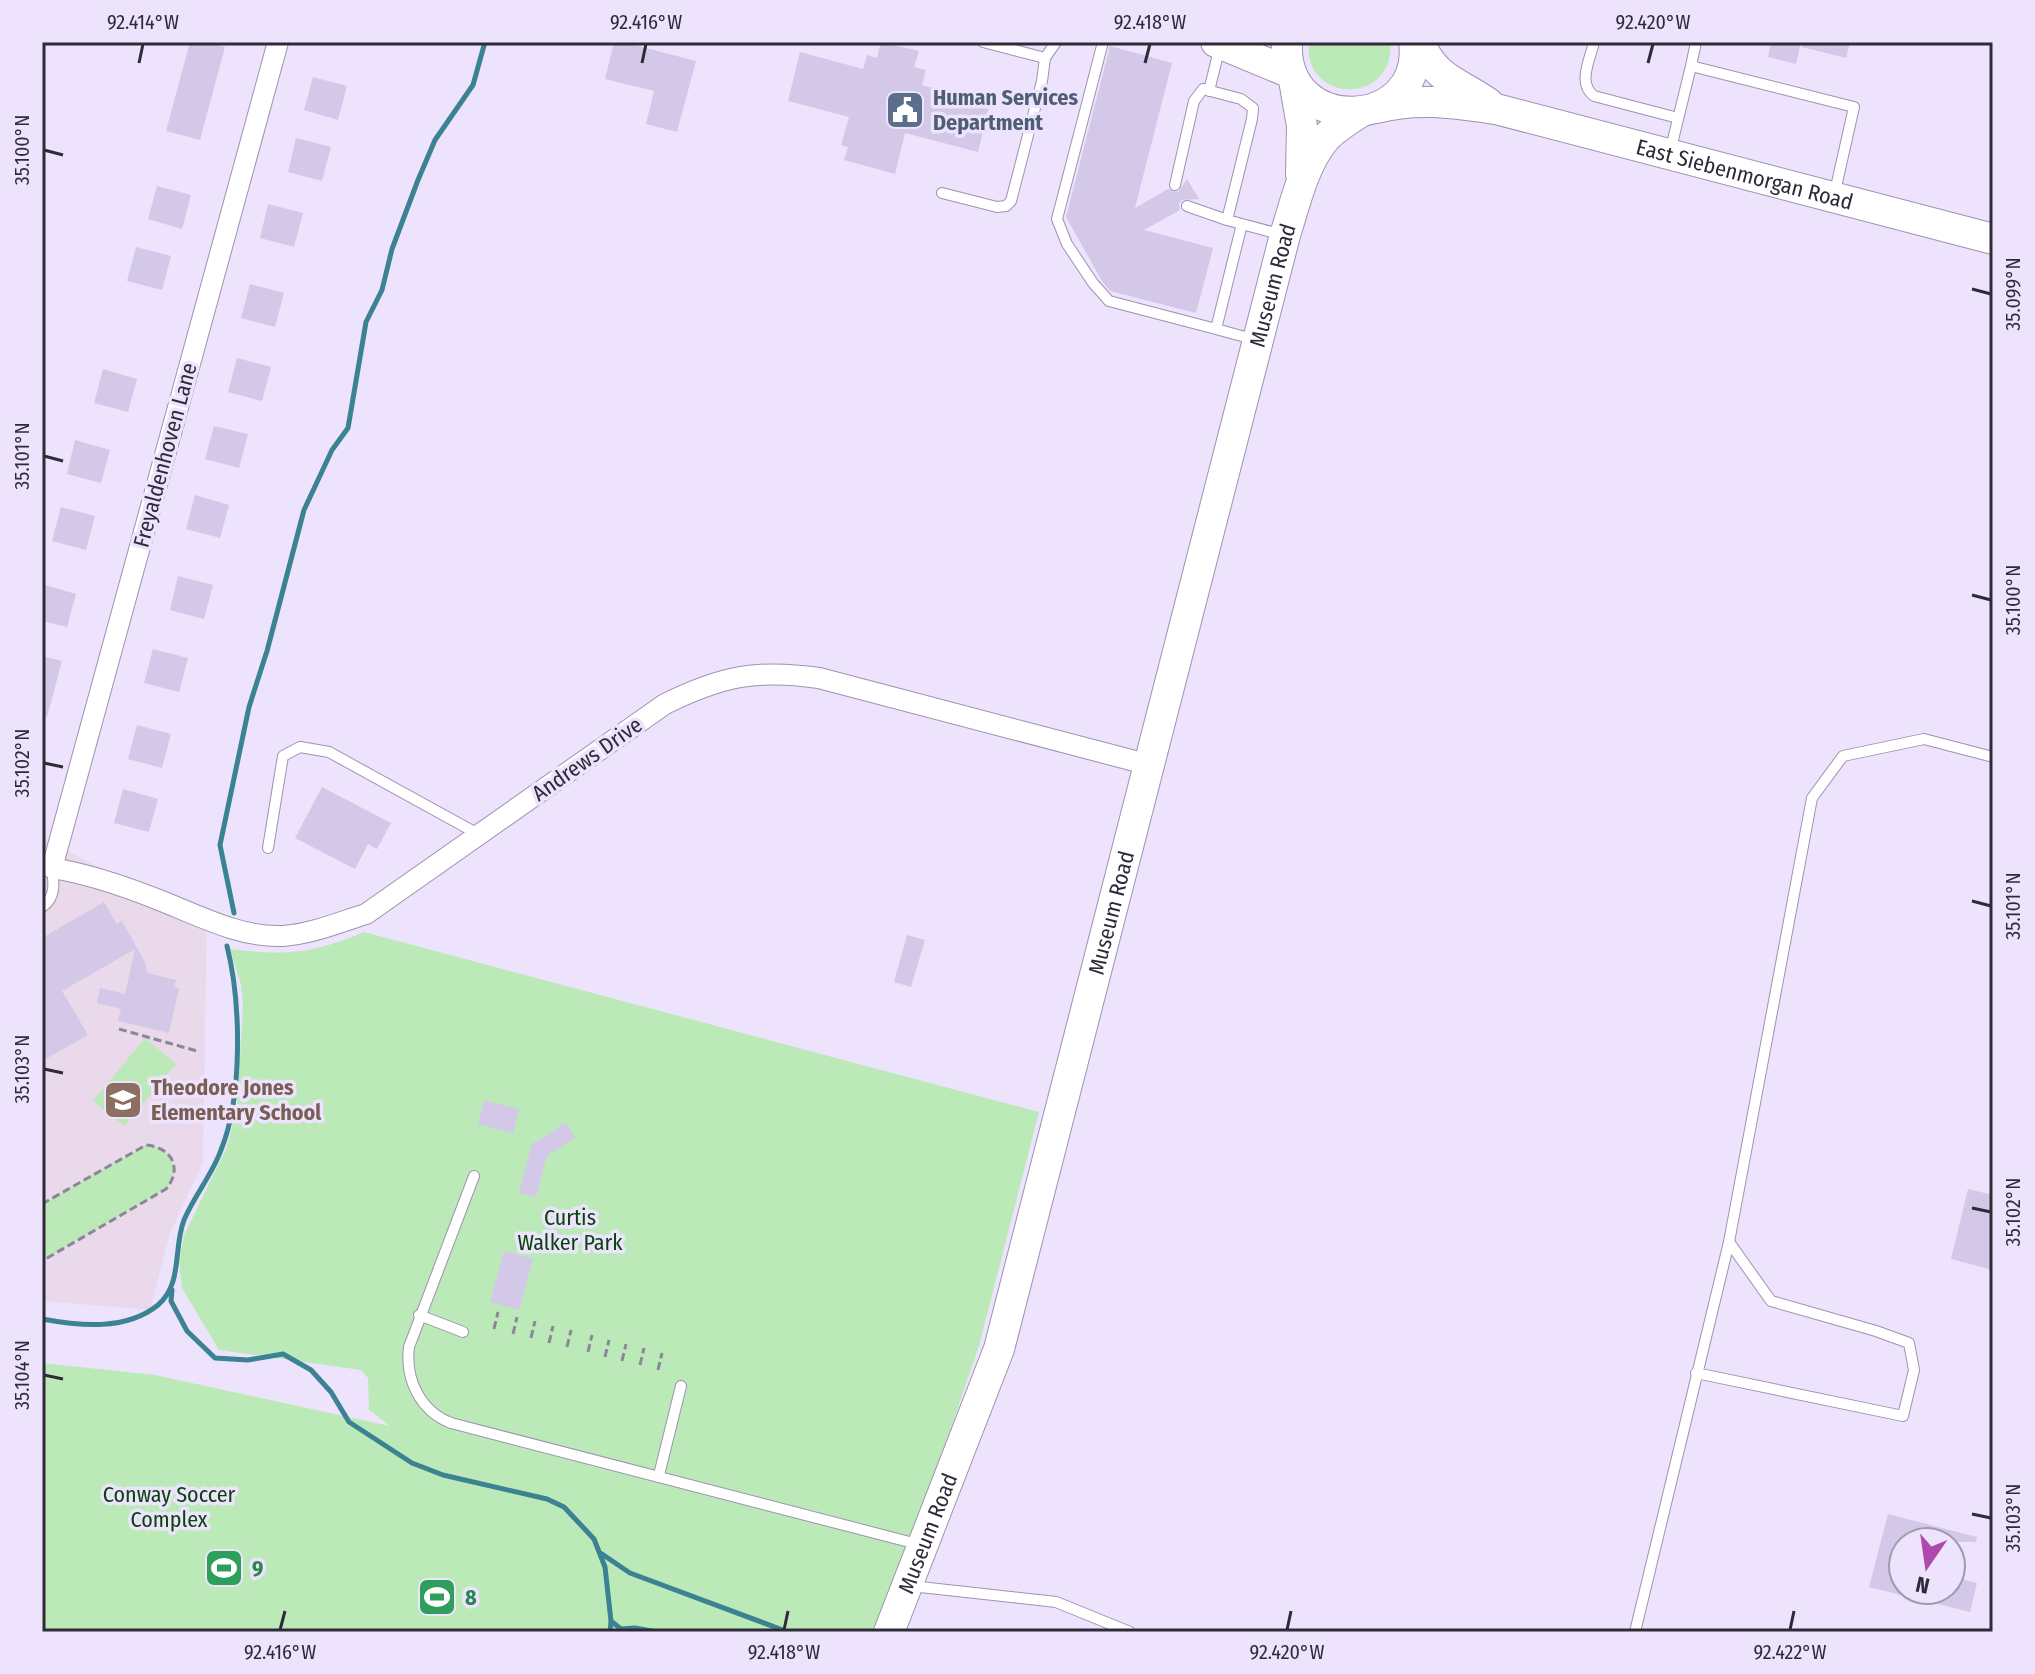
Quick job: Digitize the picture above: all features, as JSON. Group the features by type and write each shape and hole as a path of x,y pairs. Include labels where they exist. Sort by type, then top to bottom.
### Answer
{"street":[{"name":"Freyaldenhoven Lane","path":"47,868 52,827 278,42"},
{"name":"Museum Road","path":"1287,42 1287,63 1293,76 1302,126 1301,184"},
{"name":"Museum Road","path":"889,1632 999,1349 1285,235 1301,184 1322,143 1335,129 1392,98 1405,84 1413,66 1416,42"},
{"name":"East Siebenmorgan Road","path":"1416,42 1436,72 1496,109"},
{"path":"1218,43 1293,76 1306,95 1322,107 1340,112 1367,111"},
{"name":"East Siebenmorgan Road","path":"1367,111 1395,103 1430,100 1496,109 1993,239"},
{"name":"Andrews Drive","path":"47,868 110,881 218,924 248,932 282,936 320,929 366,914 665,704 704,685 747,674 792,674 819,678 1150,765"}],"lane":[{"path":"983,42 1045,58"},
{"path":"942,193 997,207 1006,206 1011,201 1042,81 1045,58 1056,42"},
{"path":"1103,42 1057,219 1067,244 1109,301 1258,340"},
{"path":"1594,42 1584,81 1587,90 1594,96 1678,118"},
{"path":"1669,155 1696,42"},
{"path":"1209,91 1218,43"},
{"path":"1691,66 1854,107 1834,198"},
{"path":"1175,185 1194,101 1203,89 1241,99 1253,108 1227,220"},
{"path":"1187,206 1285,235"},
{"path":"1216,329 1242,224"},
{"path":"1635,1632 1729,1242 1812,798 1843,756 1924,739 1993,757"},
{"path":"268,848 283,756 300,747 329,752 480,835"},
{"path":"42,907 48,903 54,889 47,868"},
{"path":"474,1176 409,1347 409,1375 421,1399 445,1420 923,1545"},
{"path":"1696,1373 1903,1416 1914,1370 1909,1343 1771,1301 1729,1242"},
{"path":"419,1315 463,1332"},
{"path":"659,1475 681,1386"},
{"path":"907,1586 1056,1602 1130,1632"}],"path":[{"path":"119,1029 197,1051"},
{"path":"42,1204 146,1145 167,1151 173,1160 175,1171 166,1189 42,1261"},
{"path":"494,1329 498,1312"},
{"path":"513,1334 517,1317"},
{"path":"531,1338 535,1321"},
{"path":"549,1343 553,1326"},
{"path":"567,1347 571,1330"},
{"path":"588,1352 592,1335"},
{"path":"605,1357 609,1340"},
{"path":"622,1361 626,1344"},
{"path":"640,1365 644,1348"},
{"path":"658,1370 662,1353"}],"shaded area":[{"name":"Theodore Jones Elementary School","path":"42,838 96,866 207,909 203,1163 170,1233 150,1310 42,1301"}],"green space":[{"path":"1309,42 1390,42 1388,63 1379,78 1365,86 1349,89 1333,86 1320,77 1311,62"},
{"name":"Curtis Walker Park","path":"364,932 1039,1112 979,1346 942,1454 873,1632 42,1632 42,1363 155,1375 390,1426 369,1410 368,1378 361,1370 219,1350 182,1288 179,1261 184,1235 227,1147 237,1107 243,1005 241,985 230,949 298,951 329,945"},
{"path":"145,1038 176,1064 124,1126 93,1101"},
{"path":"146,1145 162,1150 172,1160 174,1174 166,1189 42,1261 42,1204"}],"building":[{"path":"190,42 207,42 225,47 200,140 166,131"},
{"path":"614,42 696,61 677,132 646,124 654,91 605,79"},
{"name":"Human Services Department","path":"881,42 919,51 914,67 926,70 922,85 990,103 978,152 905,133 895,174 844,160 848,147 841,145 849,117 788,101 800,52 863,69 867,55 877,58"},
{"path":"1771,42 1801,42 1796,64 1768,57"},
{"path":"1802,42 1850,42 1846,58 1802,47"},
{"path":"1110,46 1172,63 1135,208 1168,189 1178,192 1187,179 1199,199 1182,200 1180,210 1144,230 1213,248 1196,313 1110,291 1066,217"},
{"path":"313,77 347,86 338,120 304,110"},
{"path":"296,138 331,147 322,181 288,172"},
{"path":"157,186 191,195 182,229 148,219"},
{"path":"268,204 303,213 294,247 260,238"},
{"path":"136,247 171,256 162,290 127,281"},
{"path":"250,284 284,293 275,327 241,318"},
{"path":"237,358 271,367 262,401 228,392"},
{"path":"103,369 137,379 128,412 94,403"},
{"path":"214,426 248,434 239,468 205,459"},
{"path":"75,440 110,450 101,483 67,474"},
{"path":"195,495 229,505 220,538 186,529"},
{"path":"61,507 95,516 86,550 52,541"},
{"path":"178,576 213,585 204,619 170,610"},
{"path":"42,584 76,594 67,627 42,621"},
{"path":"153,649 188,658 179,692 144,683"},
{"path":"42,656 62,661 47,717 42,717"},
{"path":"137,725 171,734 162,768 128,759"},
{"path":"322,787 391,823 377,849 368,844 355,869 295,838"},
{"path":"123,789 158,799 149,832 114,823"},
{"path":"104,902 117,924 122,921 145,962 147,973 176,980 174,987 179,988 169,1033 118,1021 121,1009 97,1003 100,988 125,994 135,949 62,991 88,1035 42,1061 42,938"},
{"path":"907,935 925,940 911,987 894,982"},
{"path":"484,1100 519,1109 513,1133 478,1124"},
{"path":"566,1123 575,1138 547,1155 536,1197 519,1193 532,1144"},
{"path":"1968,1189 1993,1195 1993,1270 1951,1259"},
{"path":"504,1251 533,1259 519,1310 490,1302"},
{"path":"1888,1514 1934,1526 1887,1526 1887,1591 1869,1587"},
{"path":"1967,1534 1977,1537 1976,1542 1967,1542"},
{"path":"1967,1580 1977,1583 1970,1612 1946,1606 1967,1606"}],"waterway":[{"path":"234,913 220,845 249,707 304,510 332,450 348,428 366,322 382,290 392,249 418,180 435,140 473,85 485,42"},
{"path":"42,1319 87,1325 117,1323 158,1305 171,1287 184,1220 217,1159 233,1103 237,1021 227,946"},
{"path":"172,1290 171,1301 187,1331 215,1358 248,1360 283,1354 311,1370 331,1392 349,1422 412,1463 443,1475 547,1499 564,1507 594,1539 605,1567 610,1632"},
{"path":"602,1554 630,1573 788,1632"},
{"path":"611,1621 621,1629 657,1632"}],"place":[{"name":"Human Services Department","path":"905,110"},
{"name":"Theodore Jones Elementary School","path":"123,1100"},
{"name":"9","path":"224,1568"},
{"name":"8","path":"437,1597"}],"park label":[{"name":"Conway Soccer Complex","path":"169,1506"}]}
